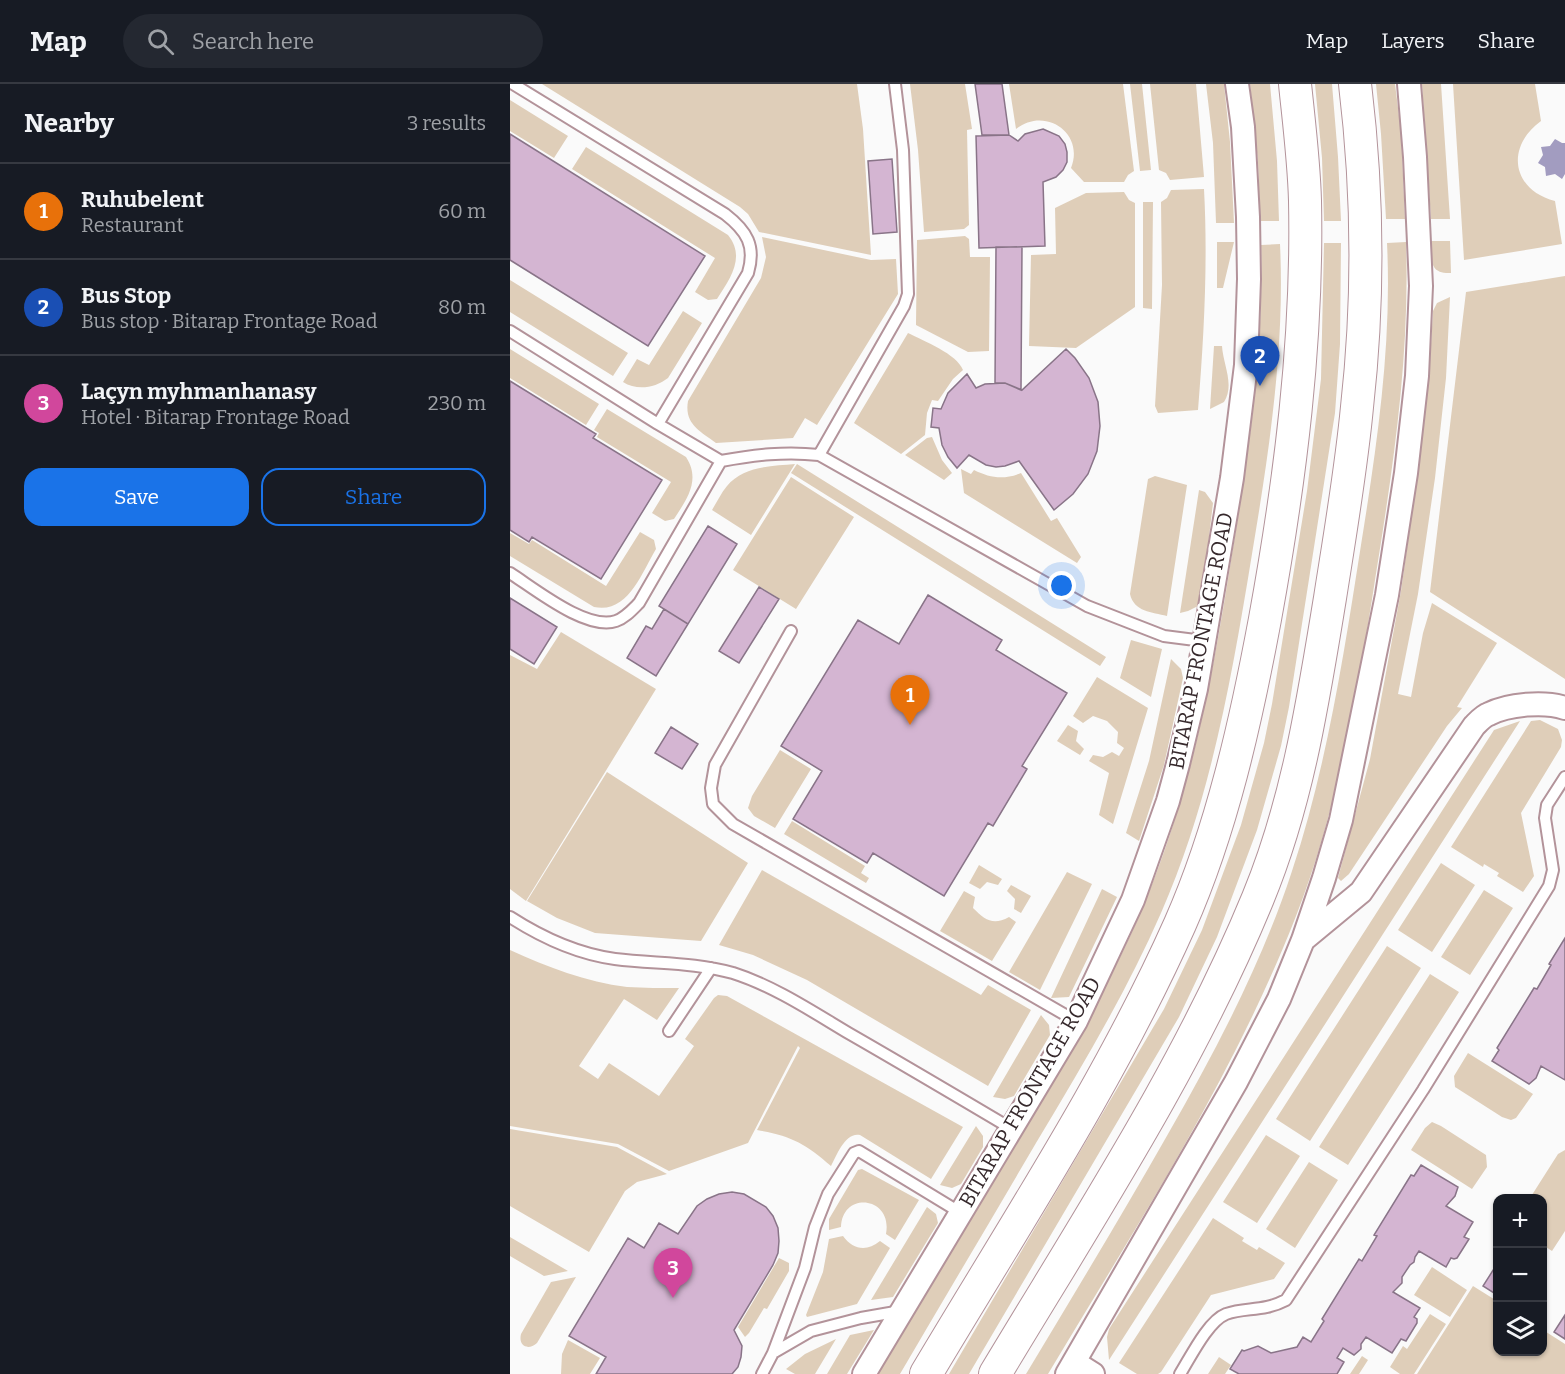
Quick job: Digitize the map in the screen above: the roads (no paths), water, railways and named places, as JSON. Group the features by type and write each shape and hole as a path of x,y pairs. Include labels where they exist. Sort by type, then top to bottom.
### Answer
{"main road":[{"path":"926,1374 1105,1075 1180,924 1208,851 1249,704 1278,546 1297,399 1304,296 1305,200 1295,84"},
{"path":"995,1374 1190,1046 1259,897 1292,801 1304,751 1321,652 1351,463 1359,393 1364,311 1365,230 1362,149 1355,84"}],"street":[{"name":"BITARAP FRONTAGE ROAD","path":"864,1374 1076,1021 1133,900 1168,801 1187,732 1232,478 1246,365 1249,279 1248,217 1243,127 1237,84"},
{"path":"1078,1370 1279,999 1304,940 1338,830 1388,596 1417,376 1421,286 1409,84"},
{"path":"1304,940 1361,892 1474,726 1487,714 1501,709 1542,704 1565,708"}],"lane":[{"path":"513,84 725,214 738,224 746,235 751,251 748,273 658,424"},
{"path":"819,455 909,294 903,150 895,84"},
{"path":"510,331 721,461 765,453 792,452 819,455 1087,606 1164,636 1203,641"},
{"path":"510,573 576,614 588,619 615,622 639,603 721,461"},
{"path":"791,631 716,765 711,788 713,804 733,824 1076,1021"},
{"path":"1180,1374 1214,1321 1226,1314 1273,1307 1286,1300 1416,1100 1549,886 1553,870 1545,818 1547,805 1565,777"},
{"path":"510,917 549,939 585,953 615,959 711,968 734,974 805,1007 1012,1129"},
{"path":"669,1031 711,968"},
{"path":"762,1374 773,1353 805,1268 815,1227 828,1194 854,1152 859,1151 961,1213"},
{"path":"773,1353 811,1331 861,1318 902,1311"}],"place":[{"name":"Bus Stop","path":"1260,386"},
{"name":"Ruhubelent","path":"910,725"},
{"name":"Laçyn myhmanhanasy","path":"673,1298"}]}
